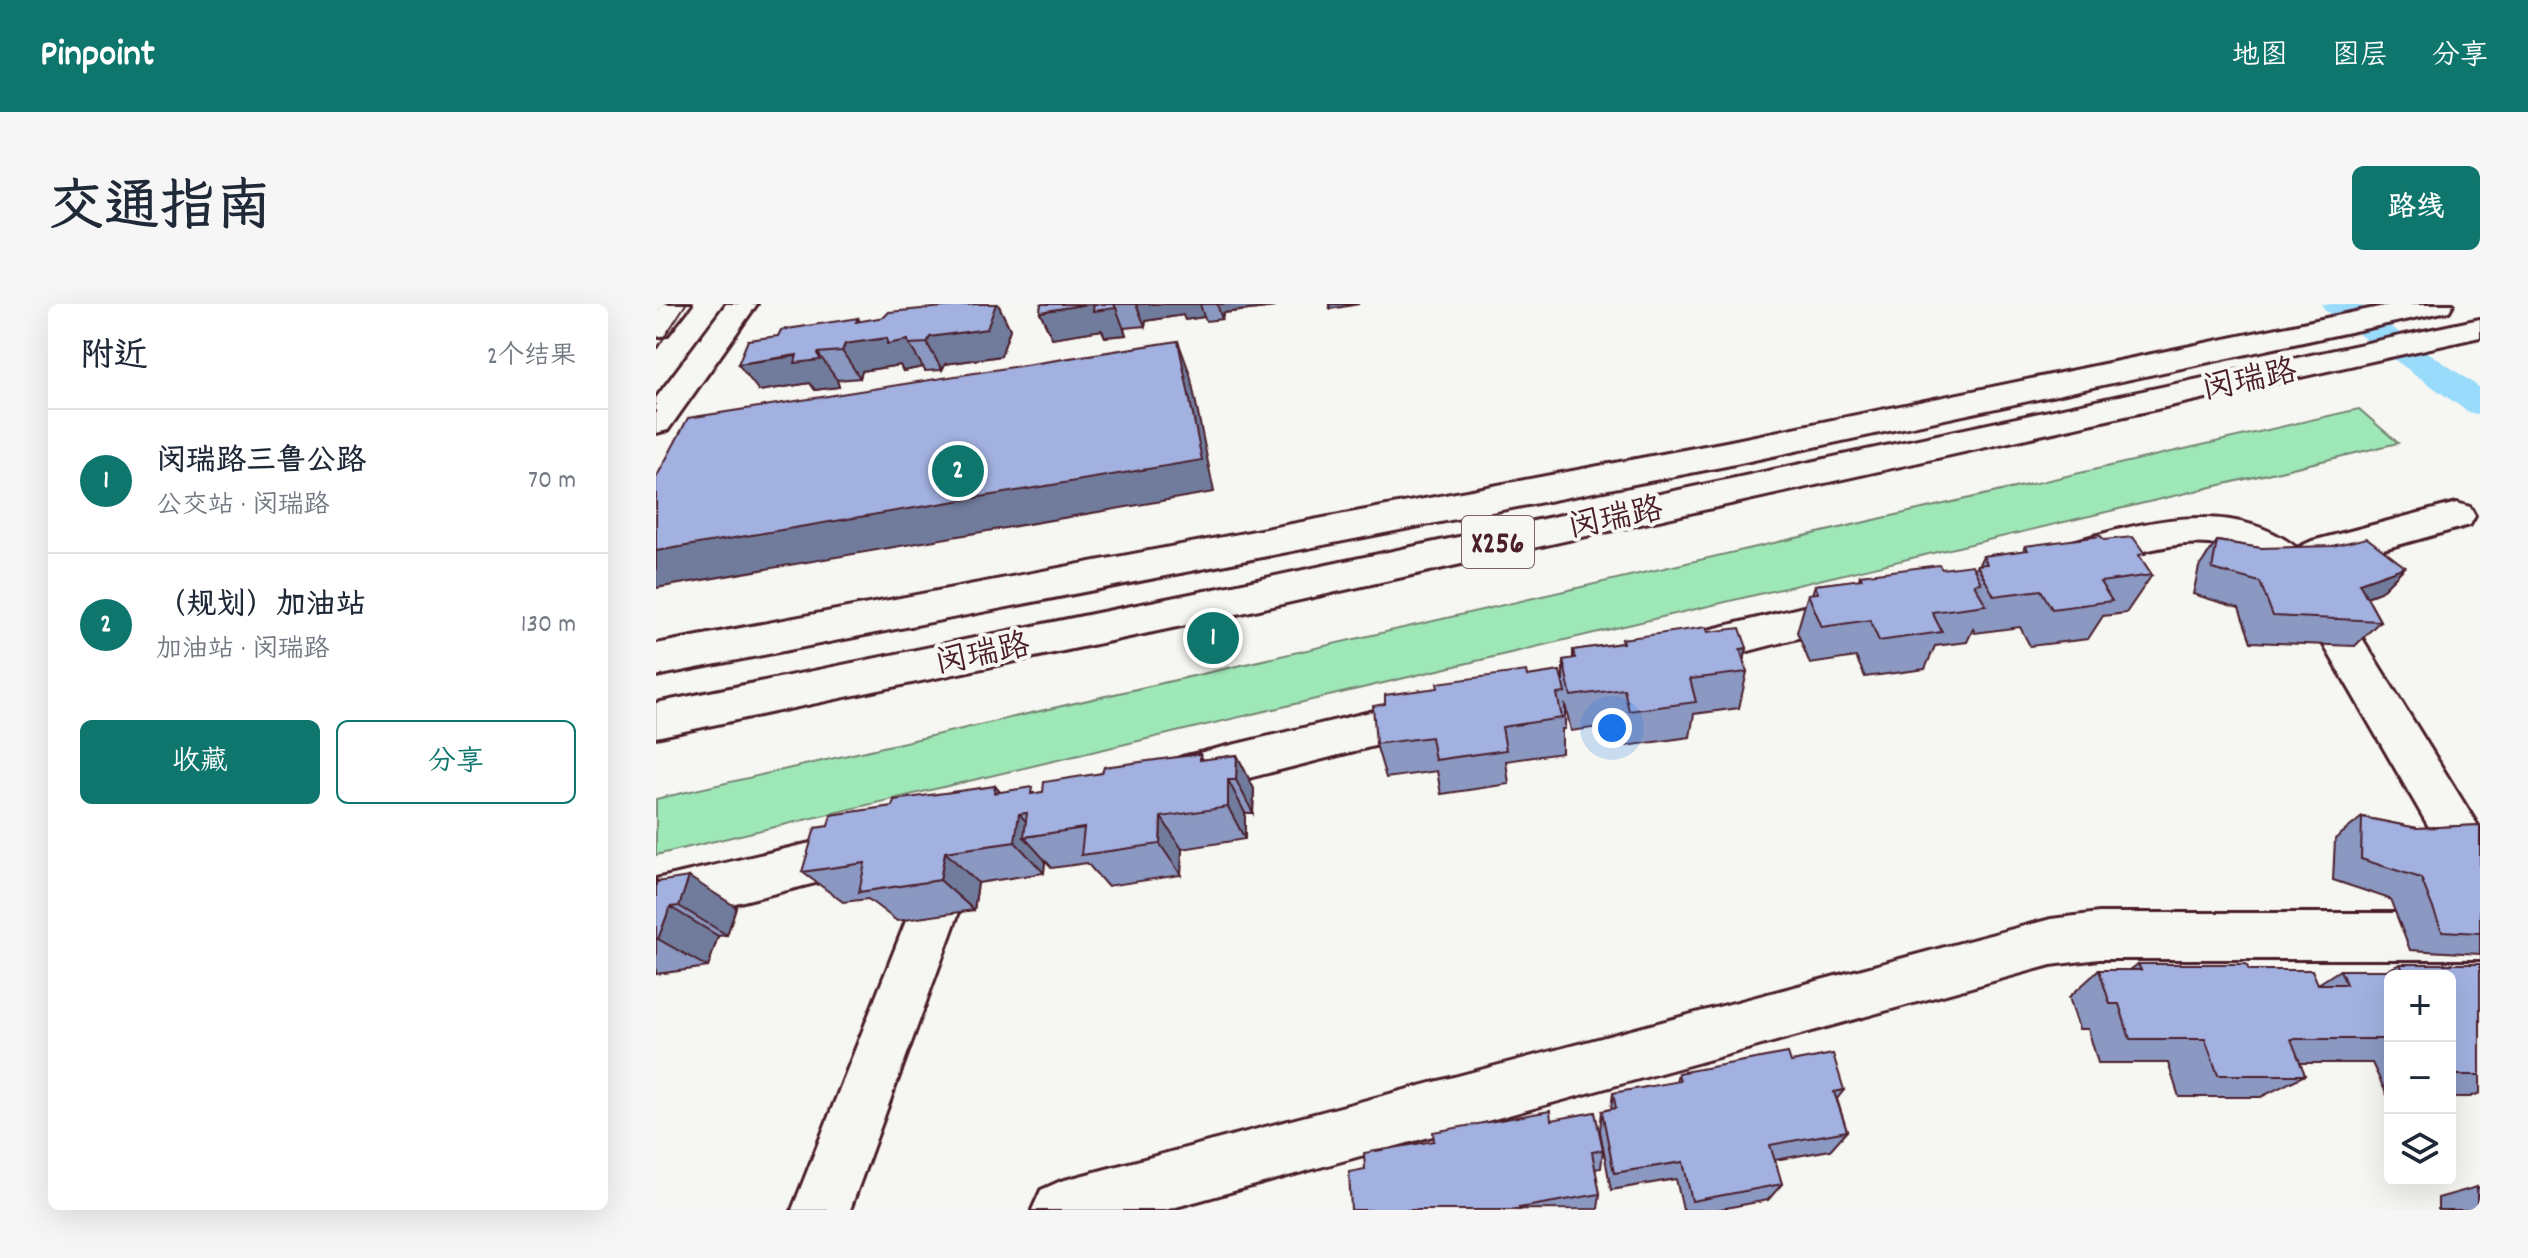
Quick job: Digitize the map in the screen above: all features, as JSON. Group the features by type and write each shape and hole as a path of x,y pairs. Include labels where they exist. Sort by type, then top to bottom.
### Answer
{"main road":[{"path":"656,328 676,304"},
{"path":"656,422 742,304"},
{"name":"闵瑞路","path":"656,660 1726,454 2427,306"},
{"name":"闵瑞路","path":"656,720 1241,598 2468,330"},
{"path":"2291,561 2457,516"},
{"path":"2050,561 2195,528 2246,538 2291,561 2460,802 2480,871"},
{"path":"1650,660 1896,599"},
{"path":"1143,785 1466,706"},
{"path":"656,901 904,842 975,835 950,866 821,1210"},
{"path":"1061,1210 2051,942 2099,936 2480,936"}],"green space":[{"path":"2359,409 2398,443 656,855 656,799"}],"building":[{"path":"996,304 987,329 930,337 927,343 909,344 908,340 887,344 887,338 845,344 842,351 818,353 820,360 795,363 797,355 738,364 748,340 778,336 781,330 858,318 856,322 884,317 889,312"},
{"path":"1041,304 1087,304 1040,312"},
{"path":"1094,304 1114,304 1116,308 1093,311"},
{"path":"1178,341 1202,460 656,551 656,478 688,418"},
{"path":"2101,536 2104,540 2133,537 2145,554 2139,555 2152,575 2100,582 2112,601 2052,609 2041,590 1994,596 1977,565 1987,564 1983,556 2028,550 2025,546"},
{"path":"2367,538 2405,567 2359,583 2380,621 2273,616 2260,582 2212,569 2217,541 2261,548 2332,546"},
{"path":"1939,565 1942,569 1972,565 1981,583 1974,584 1986,605 1932,612 1942,632 1879,641 1870,620 1822,627 1808,594 1818,593 1815,585 1862,579 1860,575"},
{"path":"1706,627 1708,632 1740,628 1747,648 1740,649 1747,672 1690,679 1696,702 1629,711 1624,689 1571,696 1563,660 1575,658 1573,650 1623,643 1622,639"},
{"path":"1526,671 1527,676 1560,671 1565,693 1557,694 1562,718 1502,727 1506,750 1435,760 1431,737 1376,744 1373,706 1385,704 1385,695 1438,688 1437,683"},
{"path":"1200,754 1200,760 1237,755 1236,780 1228,780 1228,807 1161,817 1160,844 1081,855 1084,828 1024,837 1027,813 1019,814 1015,842 945,852 940,880 859,892 865,863 802,872 815,828 828,826 831,815 892,806 894,800 995,786 994,793 1032,787 1031,794 1043,792 1044,782 1102,773 1104,767"},
{"path":"2362,817 2417,828 2480,825 2480,933 2442,931 2421,878 2361,859"},
{"path":"689,877 679,906 670,907 656,939 656,882"},
{"path":"2138,964 2246,964 2249,970 2312,970 2318,984 2346,984 2340,970 2384,970 2384,1039 2291,1039 2305,1075 2218,1075 2205,1039 2130,1039 2119,1004 2110,1004 2099,970 2141,970"},
{"path":"2400,964 2480,964 2480,1075 2456,1075 2456,970 2403,970"},
{"path":"1788,1053 1791,1062 1833,1054 1844,1090 1834,1092 1847,1131 1770,1145 1782,1184 1692,1201 1683,1162 1614,1173 1602,1111 1616,1108 1613,1093 1680,1081 1678,1073"},
{"path":"1550,1111 1551,1120 1595,1112 1603,1150 1592,1152 1600,1194 1520,1210 1351,1210 1349,1172 1365,1169 1364,1153 1434,1141 1433,1132"},
{"path":"2477,1187 2480,1188 2480,1210 2477,1210"}],"waterway":[{"path":"2337,304 2480,404"}],"tram line":[{"path":"656,311 661,304"},
{"path":"656,350 686,304"}],"place":[{"name":"（规划）加油站","path":"958,471"},
{"name":"闵瑞路三鲁公路","path":"1213,638"}]}
